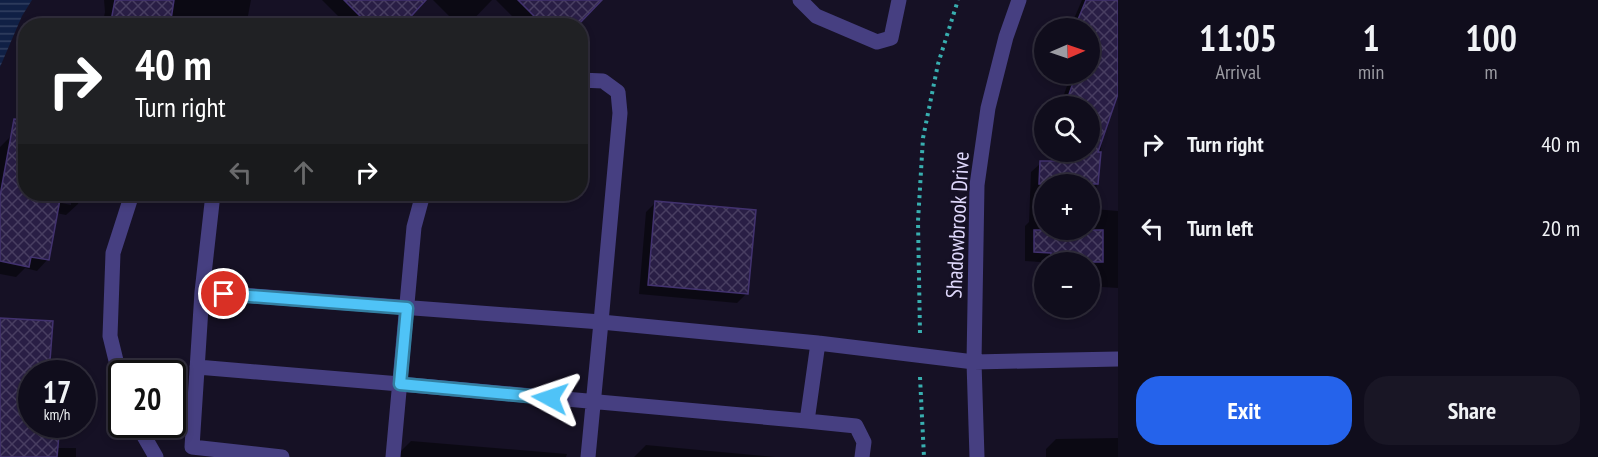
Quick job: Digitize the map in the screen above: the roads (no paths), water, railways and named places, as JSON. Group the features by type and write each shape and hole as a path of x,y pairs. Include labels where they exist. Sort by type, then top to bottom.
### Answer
{"street":[{"path":"800,0 816,16 877,42 891,38 900,0"},
{"name":"Shadowbrook Drive","path":"976,457 974,362 977,185 988,108 1006,37 1020,0"},
{"path":"588,80 603,81 618,92 620,113 588,457"},
{"path":"116,360 110,336 113,253 130,201"},
{"path":"212,201 189,452 282,457"},
{"path":"393,457 414,227 421,201"},
{"path":"202,292 601,322 818,343 974,362 1118,359"},
{"path":"807,421 818,343"},
{"path":"197,367 856,426 864,442 862,457"},
{"path":"145,438 156,457"}],"water":[{"path":"0,0 32,0 21,18 18,18 18,25 0,67"}]}
